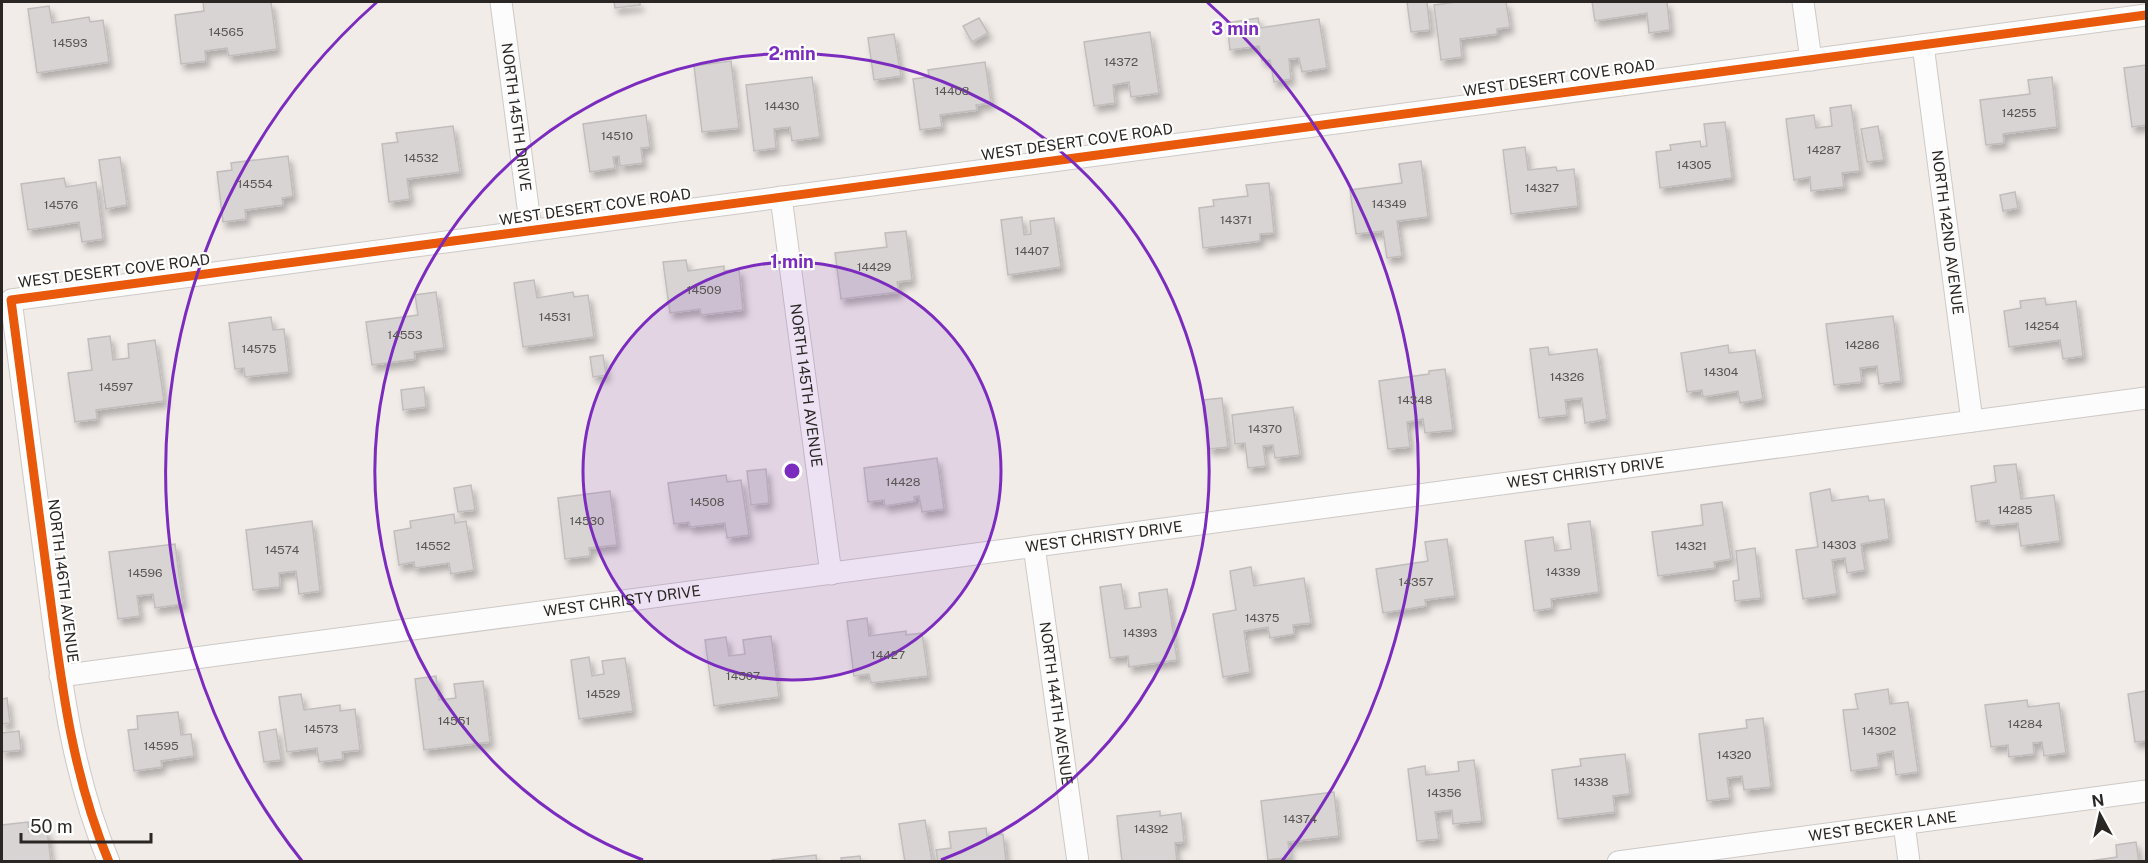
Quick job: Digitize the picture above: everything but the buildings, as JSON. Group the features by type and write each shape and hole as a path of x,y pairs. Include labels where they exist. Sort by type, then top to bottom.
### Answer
{"street":[{"name":"NORTH 145TH DRIVE","path":"501,2 531,230"},
{"path":"1803,2 1811,60"},
{"name":"WEST DESERT COVE ROAD","path":"11,300 2146,15"},
{"name":"NORTH 142ND AVENUE","path":"1923,45 1972,421"},
{"name":"NORTH 145TH AVENUE","path":"781,197 831,574"},
{"name":"NORTH 146TH AVENUE","path":"11,300 60,676 73,748 97,830 110,861"},
{"name":"WEST CHRISTY DRIVE","path":"60,676 2146,398"},
{"name":"NORTH 144TH AVENUE","path":"1034,546 1078,861"},
{"name":"WEST BECKER LANE","path":"1618,861 2146,792"},
{"path":"1904,824 1909,861"}],"cycle path":[{"path":"109,862 85,792 68,720 11,300 2146,15"}]}
